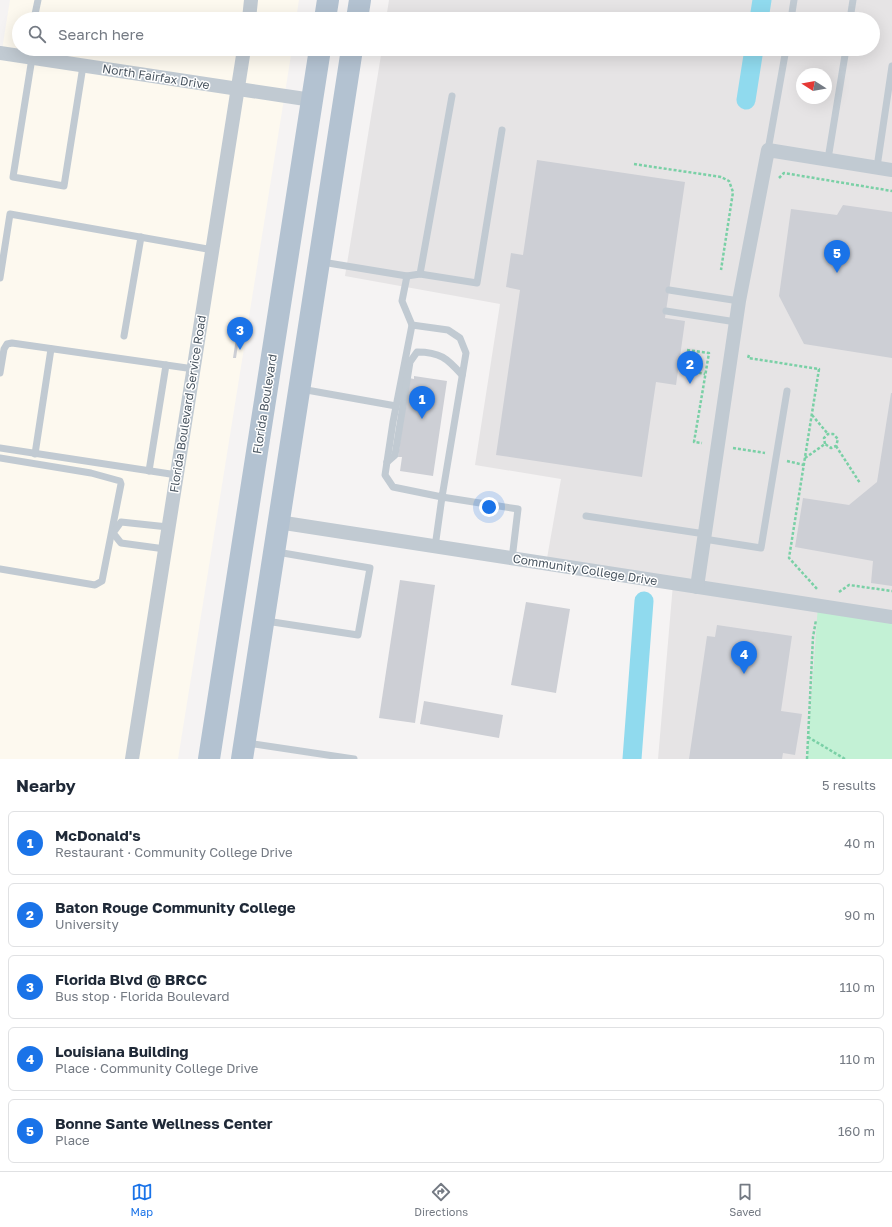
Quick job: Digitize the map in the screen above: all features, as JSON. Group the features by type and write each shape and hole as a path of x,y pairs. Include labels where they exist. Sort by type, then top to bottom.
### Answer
{"main road":[{"path":"326,12 328,0"},
{"path":"358,12 360,0"},
{"name":"Florida Boulevard","path":"209,759 319,56"},
{"path":"243,751 351,56"},
{"path":"268,385 299,389"}],"street":[{"path":"250,12 251,0"},
{"name":"North Fairfax Drive","path":"0,53 12,54"},
{"name":"North Fairfax Drive","path":"35,56 83,66 312,100"},
{"name":"Florida Boulevard Service Road","path":"132,759 243,56"},
{"path":"697,587 739,302 768,150 892,170"},
{"name":"Community College Drive","path":"278,522 697,587 819,599 892,617"}],"lane":[{"path":"35,12 38,0"},
{"path":"792,12 794,0"},
{"path":"851,12 853,0"},
{"path":"30,56 13,177 64,186 83,66"},
{"path":"768,150 785,56"},
{"path":"828,159 845,56"},
{"path":"877,167 892,66"},
{"path":"420,274 452,96"},
{"path":"319,262 407,276 420,274 477,283 502,130"},
{"path":"0,278 10,214 213,250"},
{"path":"124,336 141,237"},
{"path":"407,276 402,301 412,325 396,406 385,475 393,487 442,497 518,509 512,559"},
{"path":"669,290 739,302"},
{"path":"666,311 736,322"},
{"path":"412,325 448,330 460,338 466,353 442,497 436,547"},
{"path":"0,373 4,349 7,344 12,343 194,368"},
{"path":"35,454 52,349"},
{"path":"387,462 395,455 410,362 417,352 432,352 448,359 462,375"},
{"path":"149,471 166,364"},
{"path":"299,389 396,406"},
{"path":"586,516 761,548 787,390"},
{"path":"0,448 177,475"},
{"path":"0,458 91,473 120,481 112,533 102,581 95,585 0,569"},
{"path":"112,533 121,522 168,527"},
{"path":"112,533 121,543 165,549"},
{"path":"264,620 358,635 370,568 274,551"},
{"path":"243,751 354,759"}],"path":[{"path":"634,164 721,177 729,181 733,192 721,270"},
{"path":"776,179 784,173 892,191"},
{"path":"749,350 748,358 819,369 789,558 819,599 813,637 807,759"},
{"path":"684,370 705,374"},
{"path":"812,416 828,434 833,434 838,440 836,446"},
{"path":"828,434 824,438 825,444 831,448 836,446"},
{"path":"805,459 825,444"},
{"path":"836,446 860,483"},
{"path":"819,599 835,595 849,585 892,591"},
{"path":"808,736 845,759"}],"shaded area":[{"path":"10,0 299,0 297,12 12,12 12,56 291,56 178,759 0,759 0,62"},
{"path":"389,0 892,0 892,759 658,759 673,584 546,564 561,479 475,465 500,304 345,276 381,56 880,56 880,12 387,12"}],"green space":[{"path":"818,605 892,617 892,759 807,759"}],"building":[{"path":"537,160 685,182 665,318 685,321 676,385 656,382 642,477 496,455 520,290 506,287 511,253 523,255"},
{"path":"843,205 892,212 892,358 804,344 779,296 791,209 837,215"},
{"path":"236,338 239,338 236,358 233,358"},
{"path":"414,376 447,381 433,476 400,471 402,457 398,457 409,378 414,379"},
{"path":"891,393 892,586 871,583 873,561 795,547 803,498 849,505 877,482"},
{"path":"400,580 435,585 415,723 379,718"},
{"path":"526,602 570,609 556,693 511,685"},
{"path":"717,625 792,636 781,711 802,714 795,755 783,753 782,759 689,759 707,636 715,637"},
{"path":"424,701 503,715 499,738 420,724"}],"waterway":[{"path":"760,12 762,0"},
{"path":"746,100 753,56"},
{"path":"632,759 644,601"}],"place":[{"name":"Bonne Sante Wellness Center","path":"837,273"},
{"name":"Florida Blvd @ BRCC","path":"240,350"},
{"name":"Baton Rouge Community College","path":"690,384"},
{"name":"McDonald's","path":"422,419"},
{"name":"Louisiana Building","path":"744,674"}]}
